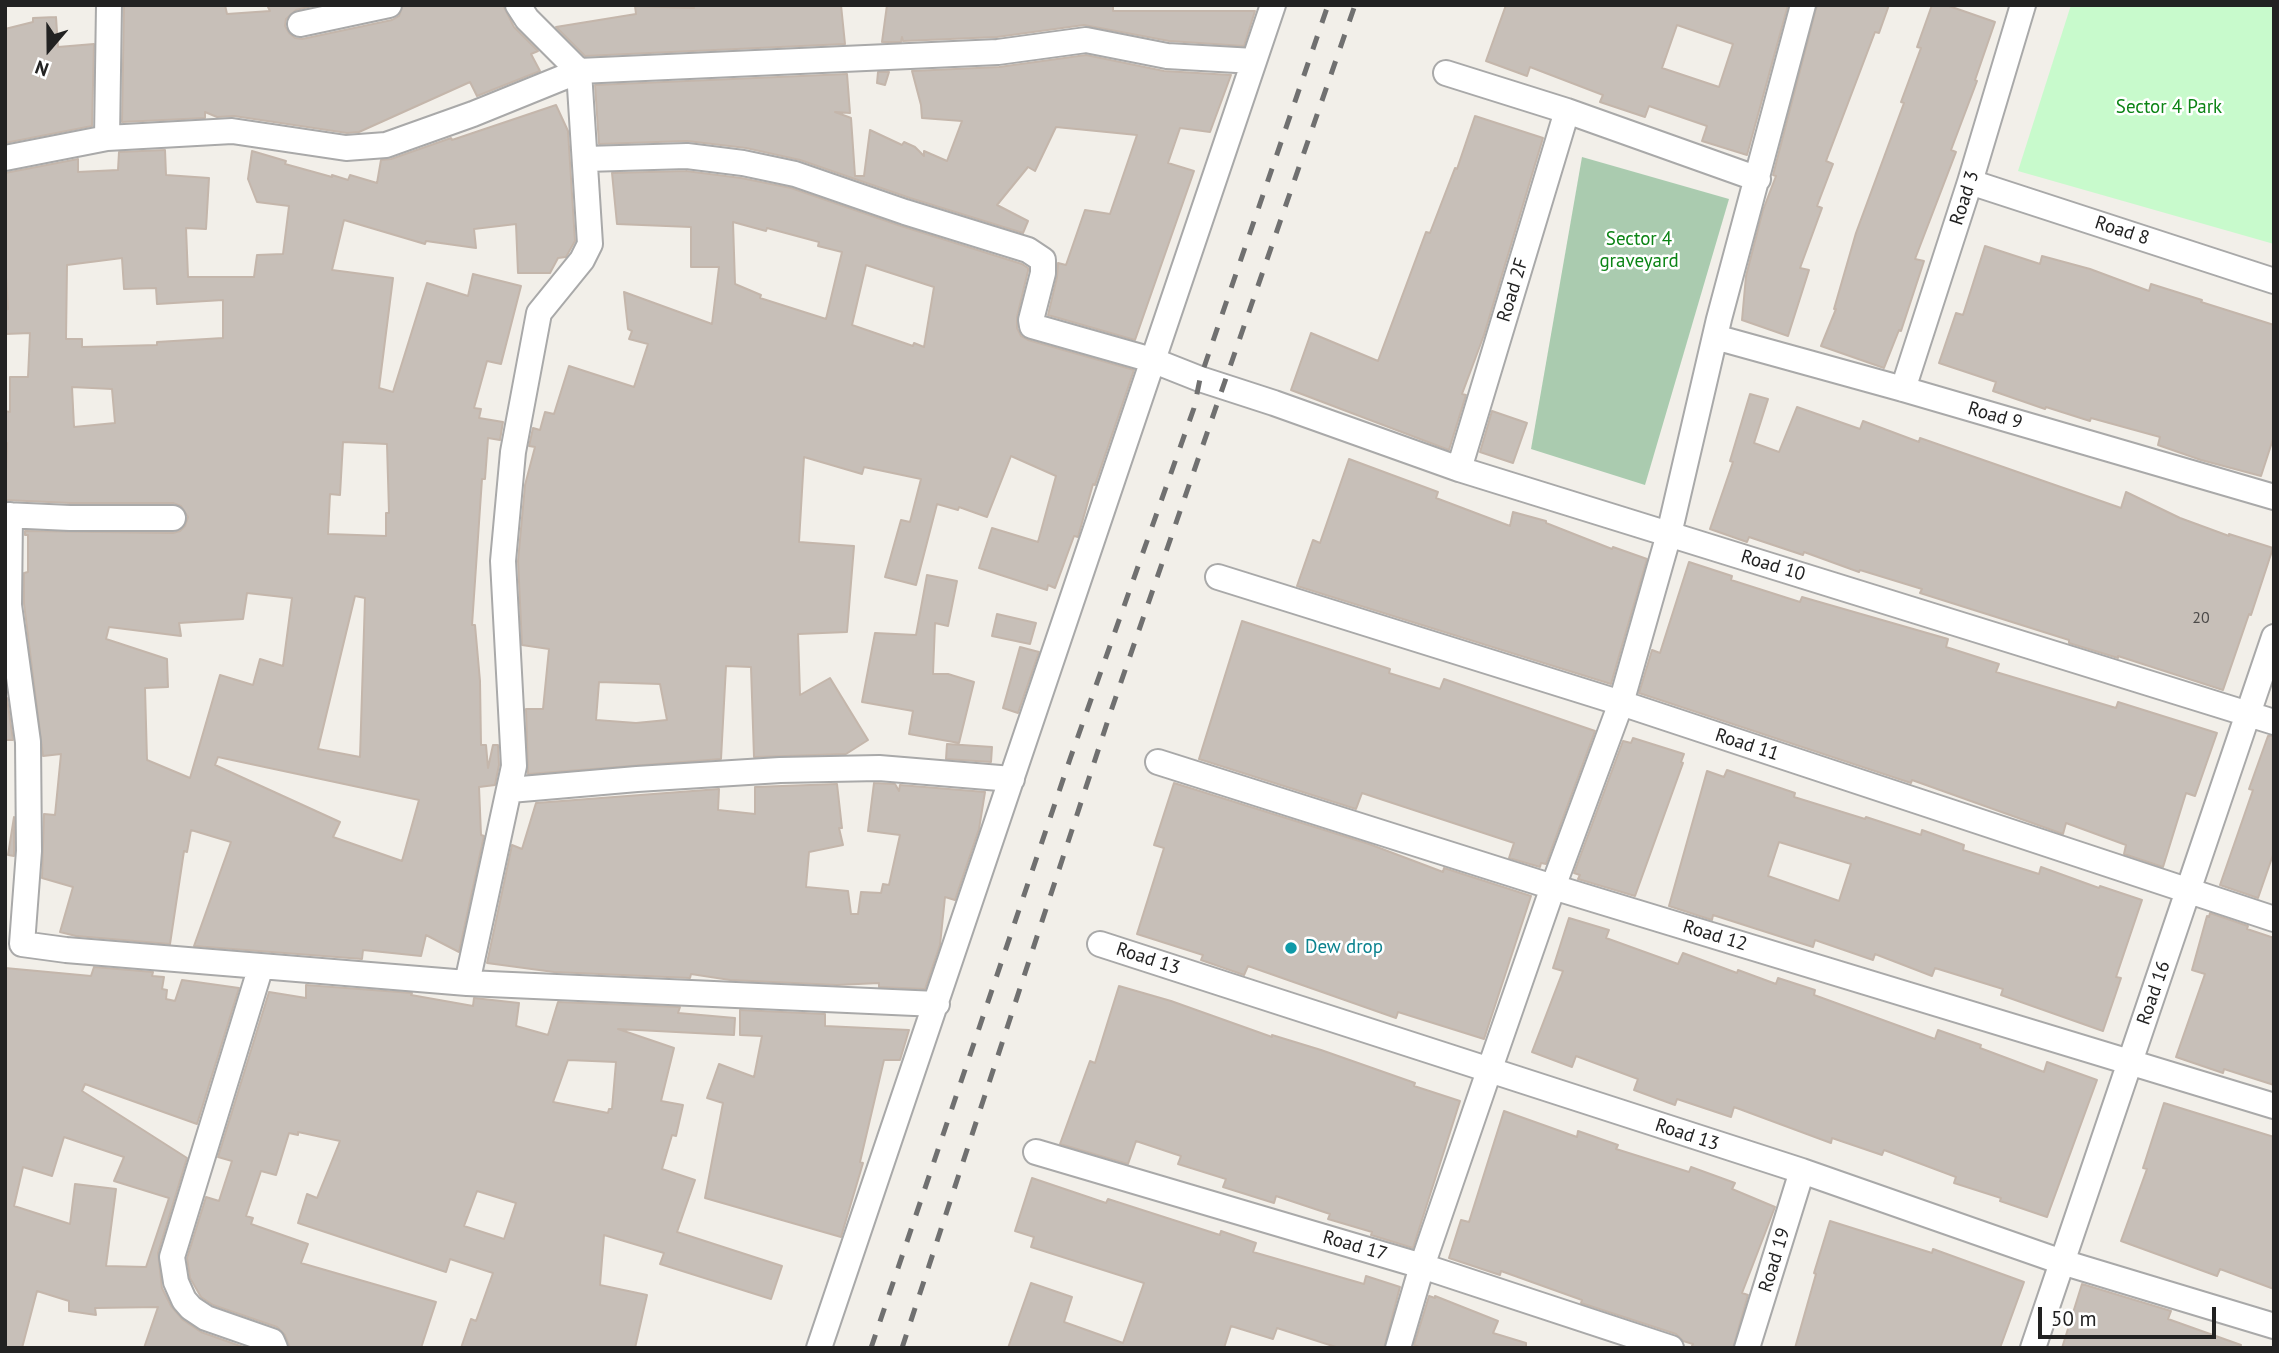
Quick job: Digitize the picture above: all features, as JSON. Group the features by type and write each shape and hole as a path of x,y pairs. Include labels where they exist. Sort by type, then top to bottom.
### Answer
{"street":[{"path":"107,138 109,5"},
{"path":"300,24 389,5"},
{"path":"467,983 514,766 503,561 513,452 539,313 582,260 590,244 579,71 527,19 518,5"},
{"path":"819,1348 1273,5"},
{"path":"1398,1348 1422,1266 1489,1071 1621,703 1669,534 1715,337 1803,5"},
{"name":"Road 3","path":"1903,389 1970,182 2023,5"},
{"path":"5,158 107,138 232,131 346,148 386,145 473,114 579,71 704,63 998,52 1086,40 1167,56 1254,61"},
{"path":"1446,73 1567,111 1758,179"},
{"name":"Road 2F","path":"1459,469 1567,111"},
{"name":"Road 10","path":"586,159 687,156 743,163 795,174 1028,250 1043,260 1032,326 1152,360 1459,469 2274,722"},
{"name":"Road 8","path":"1970,182 2274,281"},
{"name":"Road 9","path":"1715,337 2274,497"},
{"path":"173,518 8,515 9,605 28,742 29,851 22,944 467,983 937,1004"},
{"name":"Road 11","path":"1218,577 1621,703 2274,919"},
{"name":"Road 16","path":"2033,1348 2274,637"},
{"name":"Road 12","path":"1158,762 1553,887 2274,1106"},
{"path":"510,790 793,769 879,768 1012,779"},
{"name":"Road 13","path":"1100,944 1802,1171 2062,1262 2274,1326"},
{"path":"261,966 172,1257 176,1282 191,1308 206,1318 272,1341 275,1348"},
{"name":"Road 17","path":"1036,1152 1422,1266 1671,1348"},
{"name":"Road 19","path":"1747,1348 1802,1171"}],"green space":[{"name":"Sector 4 Park","path":"2071,5 2274,5 2274,244 2018,171"},
{"name":"Sector 4 graveyard","path":"1582,157 1729,199 1645,485 1531,449"}],"building":[{"path":"124,5 225,5 227,14 270,11 267,5 317,5 296,10 286,19 285,26 289,33 302,39 392,20 399,16 403,5 503,5 514,27 538,51 531,54 540,71 477,96 470,82 359,132 347,133 234,116 217,117 205,112 205,118 122,122"},
{"path":"841,5 845,44 585,56 556,27 636,14 635,6 694,8 693,6"},
{"path":"887,5 1113,5 1113,11 1255,11 1244,46 1169,41 1084,25 997,37 903,41 902,37 901,42 882,42"},
{"path":"1506,5 1788,5 1747,155 1702,141 1707,126 1649,106 1645,117 1600,102 1603,95 1530,67 1527,76 1486,61","holes":["1677,25 1733,44 1719,87 1662,68"]},
{"path":"1817,5 1889,5 1879,33 1875,32 1826,161 1833,164 1817,206 1822,208 1800,268 1809,270 1788,336 1742,320 1746,276 1763,210 1776,176 1773,175"},
{"path":"1932,5 1946,5 1995,22 1975,80 1977,81 1951,150 1956,152 1915,259 1924,261 1901,331 1899,330 1884,368 1821,346 1836,309 1856,233 1904,103 1901,102 1921,48 1917,47"},
{"path":"56,17 58,47 94,44 92,126 5,143 5,29 33,22 33,18"},
{"path":"1086,55 1164,71 1231,75 1210,132 1180,128 1168,163 1194,171 1135,340 1048,315 1058,263 1066,265 1085,210 1110,214 1137,135 1056,127 1035,171 1028,167 997,205 1028,221 1023,233 800,160 746,148 687,141 599,144 595,85 847,74 850,113 835,112 851,118 855,176 864,176 870,130 902,145 904,142 915,147 924,156 924,151 947,161 962,121 922,118 912,71 999,67"},
{"path":"878,72 889,72 885,85 877,83"},
{"path":"556,105 568,131 575,241 566,257 558,258 550,273 518,273 516,224 474,229 476,248 426,241 425,244 344,220 332,270 393,278 379,388 393,392 427,283 468,296 473,274 521,286 501,364 487,361 474,408 481,409 479,418 503,422 500,440 488,438 485,479 482,479 472,625 475,625 480,681 481,745 486,745 488,768 493,745 498,745 499,765 495,785 479,787 481,835 484,836 459,952 426,935 421,956 363,950 362,959 194,946 231,842 191,830 187,852 184,851 170,944 76,936 60,932 73,887 42,878 44,814 55,815 61,754 43,756 24,604 24,573 28,572 28,535 25,535 25,531 173,533 185,526 188,517 181,506 173,503 5,500 5,411 10,412 10,377 28,377 30,333 5,334 5,310 8,309 5,173 78,159 78,172 118,170 119,152 165,150 166,175 209,178 206,229 186,228 188,277 254,277 257,255 283,254 289,206 257,202 248,179 252,151 286,161 285,164 332,177 348,180 350,175 377,183 381,160 451,138 452,140","holes":["122,258 124,289 156,288 157,304 223,300 223,338 157,342 157,345 82,347 82,339 66,339 67,265","72,387 112,389 115,423 74,427","343,442 387,444 389,513 386,513 386,536 328,534 330,494 340,495","247,593 292,598 283,666 260,659 253,685 220,675 190,778 147,760 145,688 168,687 167,659 106,639 109,627 181,636 179,623 243,619","355,596 365,598 360,757 318,749","218,757 419,800 402,861 333,837 340,822 215,765"]},
{"path":"1475,116 1543,138 1484,335 1462,394 1466,395 1449,450 1291,390 1311,333 1378,361 1426,232 1430,233 1455,168 1457,169"},
{"path":"686,171 791,188 1022,264 1028,271 1017,317 1017,328 1021,336 1134,370 1095,485 1093,484 1078,537 1074,536 1055,588 1048,585 1047,590 979,568 992,528 1038,542 1056,476 1011,456 987,517 959,507 958,510 937,504 916,585 885,577 901,520 910,522 921,479 864,467 862,474 804,457 799,542 854,546 847,632 798,634 800,695 830,678 868,740 846,754 754,757 751,667 726,666 721,759 528,774 526,709 543,709 549,649 522,645 518,561 525,485 535,447 529,446 533,428 540,430 545,412 554,414 569,366 634,387 648,344 629,339 632,331 628,329 624,292 712,324 719,267 691,267 691,227 617,224 612,173","holes":["733,222 819,242 818,246 842,252 826,319 760,298 761,295 735,284","866,265 934,287 924,347 914,343 913,346 852,325","599,682 660,684 667,720 636,723 596,720"]},
{"path":"1985,246 2040,264 2042,256 2090,269 2149,291 2151,284 2274,325 2274,436 2261,476 2158,445 2160,437 2091,418 2090,421 2046,407 2045,409 1993,391 1996,382 1939,363 1956,313 1963,315"},
{"path":"1750,394 1768,399 1754,443 1779,452 1797,407 1860,429 1863,421 1919,442 1920,438 2121,508 2126,492 2180,518 2273,548 2223,690 2069,643 2069,640 1920,593 1922,589 1860,570 1859,572 1804,552 1803,555 1749,537 1747,542 1710,529 1733,462 1730,461"},
{"path":"1492,411 1527,423 1513,463 1480,452"},
{"path":"1349,459 1438,492 1436,498 1510,526 1513,512 1546,521 1612,549 1613,547 1647,559 1611,684 1297,586 1313,540 1320,543"},
{"path":"1689,562 1732,576 1731,580 1800,602 1802,597 1948,639 1946,647 1999,664 1996,672 2116,708 2118,702 2217,733 2195,796 2186,793 2163,867 2124,854 2126,845 2066,823 2063,834 1912,780 1911,783 1639,693 1652,650 1660,653"},
{"path":"927,575 957,581 948,626 935,623 933,674 948,674 974,682 959,743 909,734 913,711 862,702 875,633 916,635"},
{"path":"997,614 1036,623 1030,644 992,636"},
{"path":"1242,621 1390,669 1389,673 1440,689 1444,679 1595,731 1546,864 1541,863 1540,867 1509,858 1514,843 1362,793 1356,809 1199,759"},
{"path":"1020,647 1039,652 1018,713 1003,708"},
{"path":"7,698 13,740 5,740"},
{"path":"2268,736 2274,736 2274,852 2258,898 2220,885 2253,790 2249,789"},
{"path":"1633,738 1684,754 1635,896 1578,879 1580,875 1574,873 1623,741 1631,743"},
{"path":"947,744 992,747 991,762 946,759"},
{"path":"1727,770 1795,793 1794,797 1865,819 1866,817 1921,835 1922,830 1964,845 1963,850 2039,874 2041,867 2142,900 2116,977 2121,978 2103,1031 2001,995 2003,989 1935,968 1932,976 1875,954 1873,960 1815,940 1813,947 1713,915 1712,920 1669,906 1707,771 1724,777","holes":["1779,842 1851,864 1839,901 1768,876"]},
{"path":"874,783 895,784 899,791 900,785 985,792 979,829 955,900 945,897 940,945 925,989 879,987 879,983 837,985 730,980 691,974 690,978 554,972 487,963 512,845 522,849 536,803 719,789 718,810 755,814 755,787 837,784 842,828 839,828 843,845 809,852 806,887 848,891 851,914 858,914 861,892 881,893 883,884 889,885 900,835 868,831"},
{"path":"1174,783 1369,844 1443,872 1444,868 1531,896 1484,1039 1398,1012 1396,1018 1248,966 1244,975 1201,960 1203,955 1137,934 1164,848 1154,845"},
{"path":"14,817 14,856 8,855"},
{"path":"2210,913 2274,938 2274,1085 2224,1069 2223,1073 2176,1057 2205,974 2192,970"},
{"path":"1569,918 1609,930 1606,938 1678,964 1683,953 1776,984 1778,978 1815,990 1814,995 1935,1039 1938,1030 2044,1072 2047,1062 2097,1080 2047,1217 1954,1183 1956,1177 1884,1150 1882,1155 1832,1138 1831,1143 1734,1107 1731,1117 1677,1099 1675,1105 1634,1090 1638,1079 1576,1056 1572,1067 1532,1052 1563,971 1553,968"},
{"path":"94,967 153,972 152,976 164,977 162,989 167,990 166,999 175,1001 182,980 239,988 197,1124 85,1084 82,1091 187,1158 158,1253 162,1288 171,1306 183,1320 201,1332 246,1348 144,1348 158,1307 95,1308 96,1315 69,1311 69,1301 37,1291 22,1348 5,1348 5,968 91,976","holes":["64,1137 124,1157 114,1181 169,1198 146,1267 106,1266 116,1189 75,1184 70,1224 14,1206 23,1167 52,1176"]},
{"path":"306,985 412,993 411,995 473,1006 474,998 519,1003 516,1026 548,1035 558,1002 680,1007 678,1013 735,1018 734,1035 618,1029 674,1048 661,1101 683,1105 676,1136 672,1135 662,1169 695,1180 677,1232 782,1266 771,1299 660,1264 664,1253 604,1235 600,1285 647,1295 635,1348 461,1348 471,1319 476,1321 493,1273 450,1259 446,1272 298,1223 307,1194 317,1198 340,1141 298,1132 298,1135 289,1133 276,1175 261,1171 246,1216 253,1218 251,1224 308,1244 301,1263 436,1302 421,1348 290,1348 285,1335 277,1327 213,1305 201,1297 190,1278 187,1258 206,1197 219,1201 232,1161 218,1157 269,992 306,998","holes":["568,1060 616,1062 612,1109 609,1109 608,1113 553,1102","477,1191 516,1203 504,1239 464,1226"]},
{"path":"1119,986 1171,1001 1272,1037 1321,1050 1460,1101 1413,1248 1328,1219 1330,1214 1276,1196 1274,1203 1223,1187 1226,1179 1178,1164 1181,1156 1136,1141 1128,1164 1060,1144 1090,1061 1095,1063"},
{"path":"740,1010 825,1014 825,1026 909,1030 900,1060 884,1060 860,1162 863,1163 841,1237 705,1198 723,1103 707,1098 719,1064 754,1077 762,1036 740,1035"},
{"path":"2164,1103 2274,1137 2274,1289 2220,1269 2217,1276 2121,1241 2147,1169 2143,1168"},
{"path":"1504,1111 1577,1137 1578,1131 1618,1145 1616,1149 1689,1172 1691,1167 1735,1183 1732,1189 1775,1207 1742,1293 1748,1295 1733,1348 1691,1348 1693,1344 1683,1341 1676,1334 1581,1303 1582,1300 1501,1271 1500,1275 1449,1258 1461,1220 1469,1222"},
{"path":"1032,1178 1106,1203 1108,1199 1220,1235 1221,1231 1256,1243 1253,1252 1364,1284 1366,1276 1400,1287 1384,1348 1339,1348 1277,1328 1273,1339 1231,1326 1224,1348 1008,1348 1031,1283 1072,1297 1064,1322 1123,1343 1144,1283 1031,1247 1034,1237 1015,1231"},
{"path":"1830,1221 1932,1253 1933,1249 2024,1282 2000,1348 1795,1348"},
{"path":"2082,1284 2171,1311 2168,1319 2241,1345 2240,1348 2062,1348"},
{"path":"1429,1296 1498,1321 1493,1333 1526,1343 1526,1348 1422,1348 1414,1345"}],"railway":[{"path":"871,1348 1070,759 1194,408 1200,379 1328,5"},
{"path":"902,1348 1111,711 1355,5"}],"place":[{"name":"Dew drop","path":"1291,948"}]}
